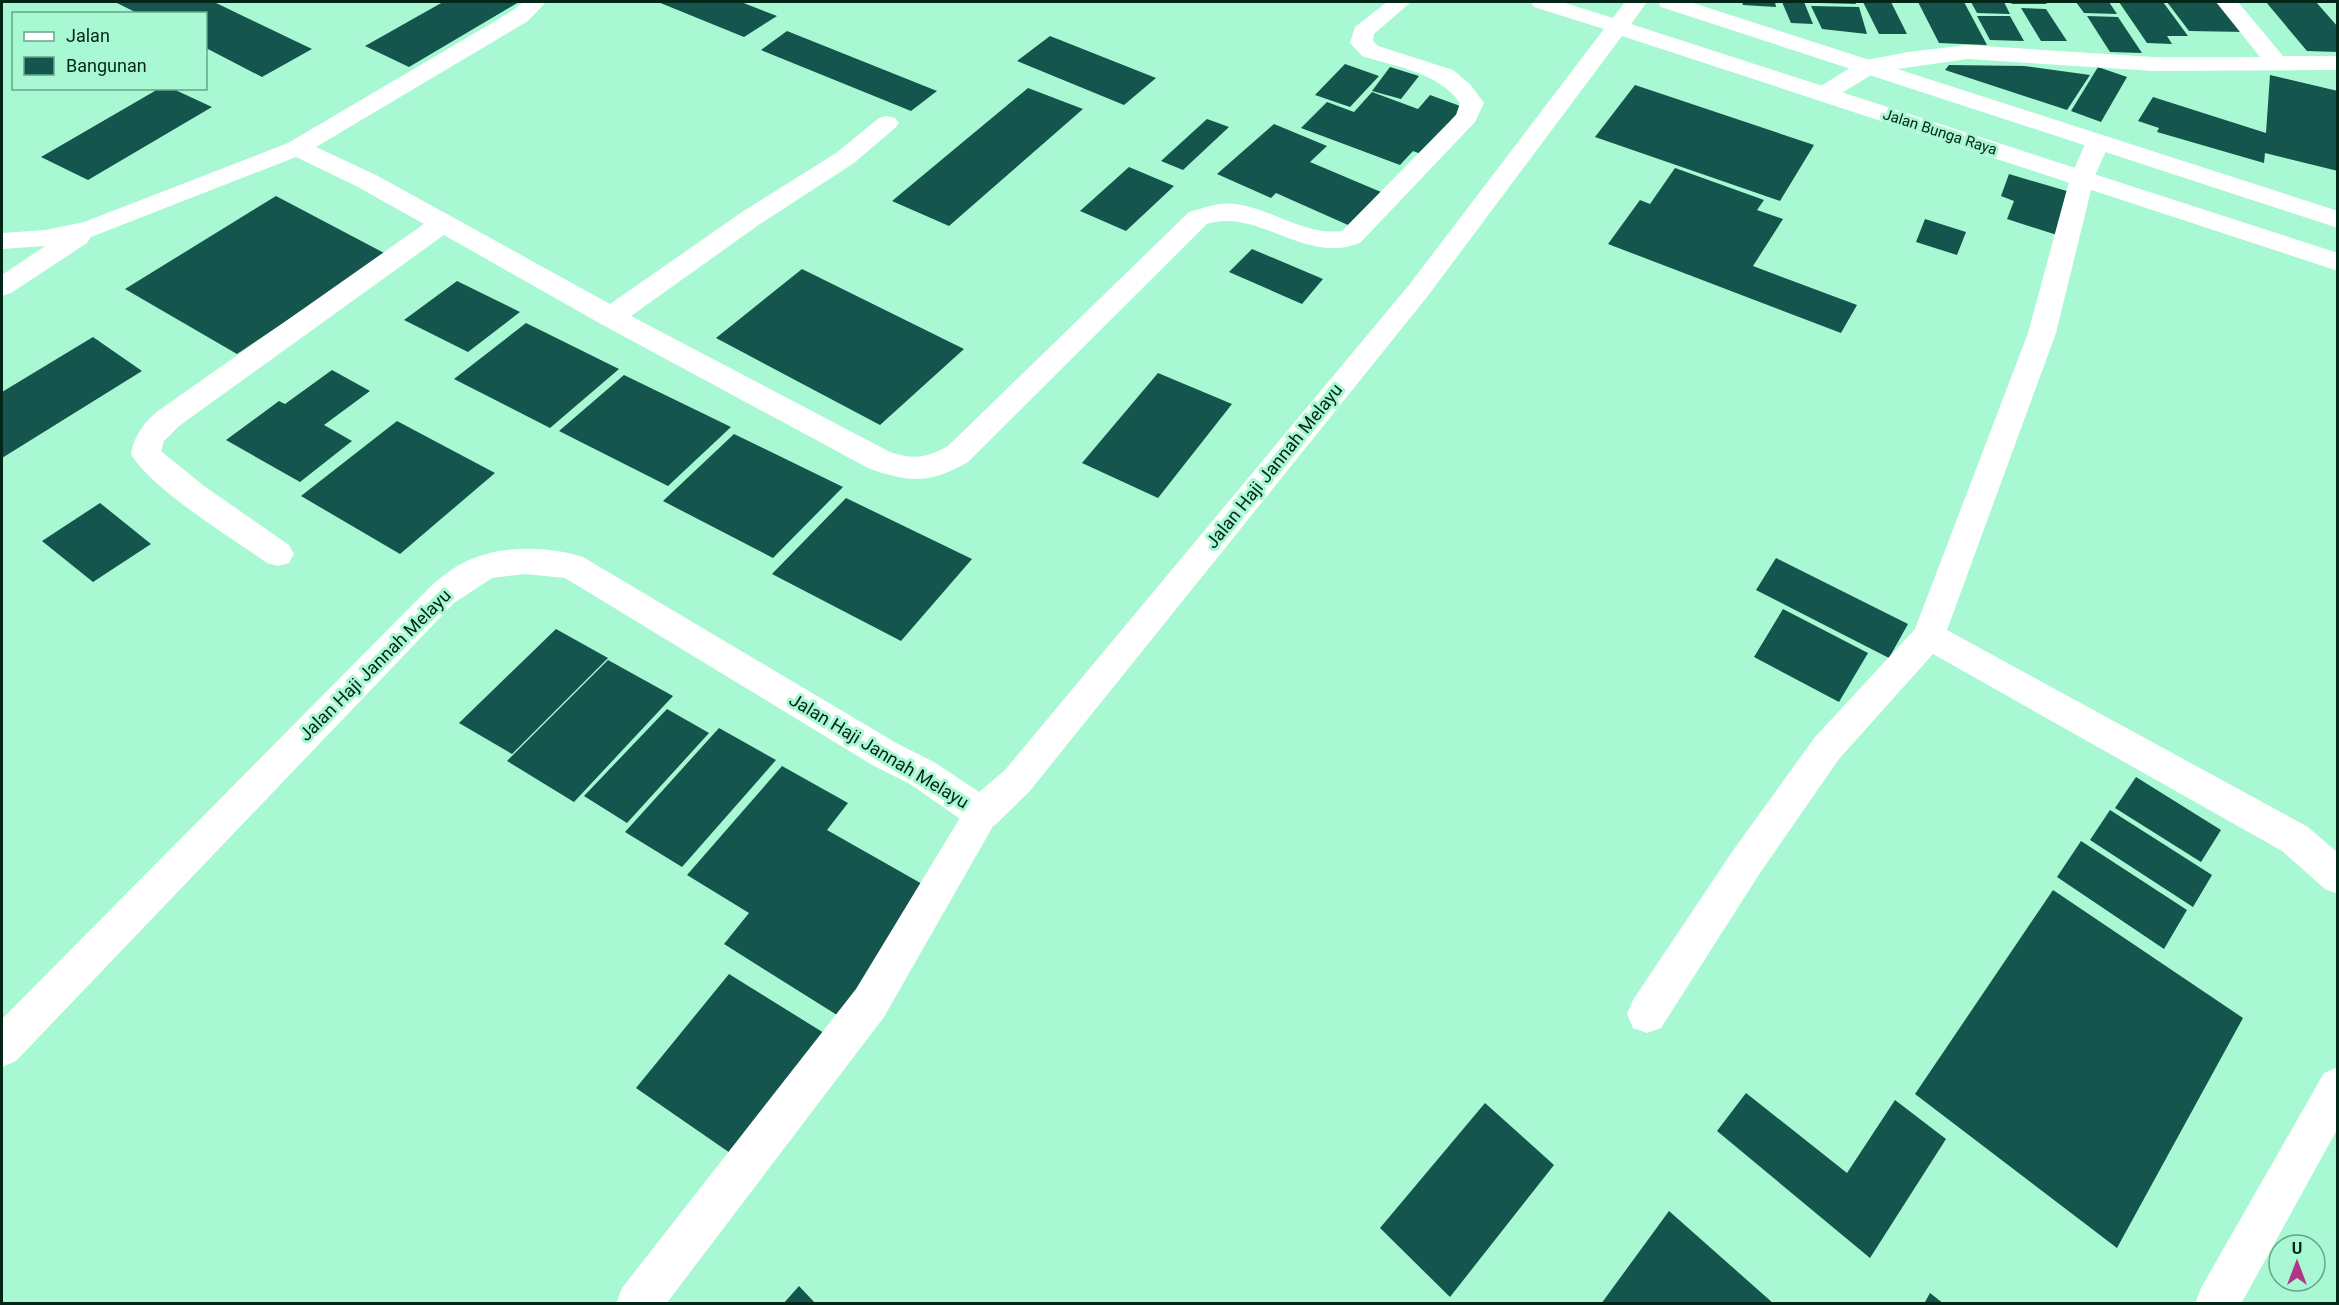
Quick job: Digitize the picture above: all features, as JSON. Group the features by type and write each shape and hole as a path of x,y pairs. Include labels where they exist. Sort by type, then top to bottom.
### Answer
{"main road":[{"path":"2,241 46,238 90,229 297,148 520,16 535,2"},
{"path":"297,148 368,181 441,224 611,317 879,460 904,470 922,470 943,464 958,454 1198,218 1216,213 1238,213 1322,239 1342,241 1351,237 1467,117 1472,103 1462,89 1445,75 1370,51 1361,43 1363,33 1400,2"},
{"name":"Jalan Bunga Raya","path":"1542,2 1628,14 1824,94 2337,262"},
{"path":"1669,2 2337,220"},
{"path":"2227,2 2276,62"},
{"name":"Jalan Haji Jannah Melayu","path":"2,1047 443,594 478,570 506,562 538,561 572,566 876,749 922,773 982,814 1017,781 1418,291 1628,14"},
{"path":"1824,94 1869,66 1968,52 2153,64 2337,63"},
{"path":"611,317 751,218 845,158 887,123"},
{"path":"1647,1014 1747,861 1827,748 1929,636 2042,333 2082,178 2098,142"},
{"path":"278,554 191,493 158,466 146,454 146,442 158,427 181,410 441,224"},
{"path":"2,287 90,229"},
{"path":"1929,636 2295,839 2337,877"},
{"path":"638,1304 870,1003 982,814"},
{"path":"2217,1304 2337,1088"}],"building":[{"path":"115,2 214,2 312,49 262,77 207,49 207,12 135,12"},
{"path":"443,2 519,2 409,67 365,46"},
{"path":"658,2 741,2 777,16 744,37"},
{"path":"1742,2 1775,2 1776,7 1743,5"},
{"path":"1782,2 1804,2 1813,24 1791,23"},
{"path":"1855,2 1856,4 1820,3"},
{"path":"1863,2 1891,2 1907,34 1879,34"},
{"path":"1918,2 1964,2 1987,45 1939,43"},
{"path":"1971,2 2004,2 2010,14 1977,13"},
{"path":"2010,2 2045,2 2047,4 2012,4"},
{"path":"2076,2 2109,2 2117,14 2084,13"},
{"path":"2119,2 2163,2 2188,36 2167,36 2172,44 2147,43"},
{"path":"2167,2 2223,2 2246,32 2189,31"},
{"path":"2266,2 2316,2 2338,27 2338,52 2307,51"},
{"path":"1811,6 1859,7 1867,34 1822,29"},
{"path":"2021,8 2046,9 2067,41 2041,41"},
{"path":"1977,16 2010,16 2024,41 1990,40"},
{"path":"2087,16 2118,17 2142,53 2110,52"},
{"path":"787,31 937,91 911,111 761,50"},
{"path":"1050,36 1156,78 1124,105 1017,61"},
{"path":"1345,64 1379,76 1350,107 1315,95"},
{"path":"1949,65 2024,66 2090,75 2067,110 1945,70"},
{"path":"1390,67 1419,76 1401,99 1372,91"},
{"path":"2098,67 2127,77 2101,122 2071,111"},
{"path":"2270,75 2338,91 2338,171 2265,153 2264,163 2157,132 2159,128 2138,121 2153,97 2266,133"},
{"path":"1635,85 1814,145 1780,201 1595,137"},
{"path":"1028,88 1083,109 949,226 892,201"},
{"path":"157,90 175,90 212,107 88,180 41,157"},
{"path":"1372,92 1418,109 1430,95 1463,107 1421,154 1413,151 1400,165 1301,128 1327,102 1354,112"},
{"path":"1207,119 1229,127 1183,170 1161,161"},
{"path":"1274,124 1327,146 1310,162 1381,192 1348,225 1276,193 1271,198 1217,174"},
{"path":"1129,167 1174,186 1126,231 1080,211"},
{"path":"1675,168 1764,200 1757,210 1783,219 1753,266 1857,305 1841,333 1608,244 1640,200 1650,204"},
{"path":"2009,174 2070,192 2057,235 2007,219 2014,201 2001,196"},
{"path":"276,196 386,254 237,354 125,289"},
{"path":"1925,219 1966,232 1957,255 1916,242"},
{"path":"1252,249 1323,279 1302,304 1229,272"},
{"path":"802,269 964,349 880,425 716,338"},
{"path":"457,281 520,312 468,352 404,320"},
{"path":"526,323 619,369 550,428 454,379"},
{"path":"93,337 142,371 2,458 2,392"},
{"path":"332,370 370,391 324,425 352,441 300,482 226,440 279,401 285,404"},
{"path":"1158,373 1232,404 1158,498 1082,463"},
{"path":"624,375 731,427 668,486 559,431"},
{"path":"397,421 495,473 400,554 301,496"},
{"path":"734,434 843,487 773,558 663,501"},
{"path":"846,498 972,559 901,641 772,574"},
{"path":"100,503 151,544 93,582 42,541"},
{"path":"1776,558 1908,624 1889,658 1756,590"},
{"path":"1783,609 1868,653 1839,702 1754,657"},
{"path":"556,629 608,658 512,754 459,723"},
{"path":"608,660 673,696 574,802 507,761"},
{"path":"667,709 709,733 627,823 584,796"},
{"path":"719,728 776,760 682,867 625,832"},
{"path":"782,766 848,803 827,830 931,889 837,1015 724,944 749,913 687,875"},
{"path":"2136,777 2221,830 2201,862 2115,808"},
{"path":"2110,810 2212,875 2193,907 2090,840"},
{"path":"2081,841 2187,910 2164,949 2057,877"},
{"path":"2053,890 2243,1018 2117,1248 1915,1094"},
{"path":"729,974 824,1033 733,1155 636,1088"},
{"path":"1746,1093 1847,1173 1895,1100 1946,1139 1870,1258 1717,1131"},
{"path":"1485,1103 1554,1165 1450,1297 1380,1228"},
{"path":"1669,1211 1774,1304 1601,1304"},
{"path":"799,1286 816,1304 783,1304"},
{"path":"1930,1293 1944,1304 1924,1304"}]}
